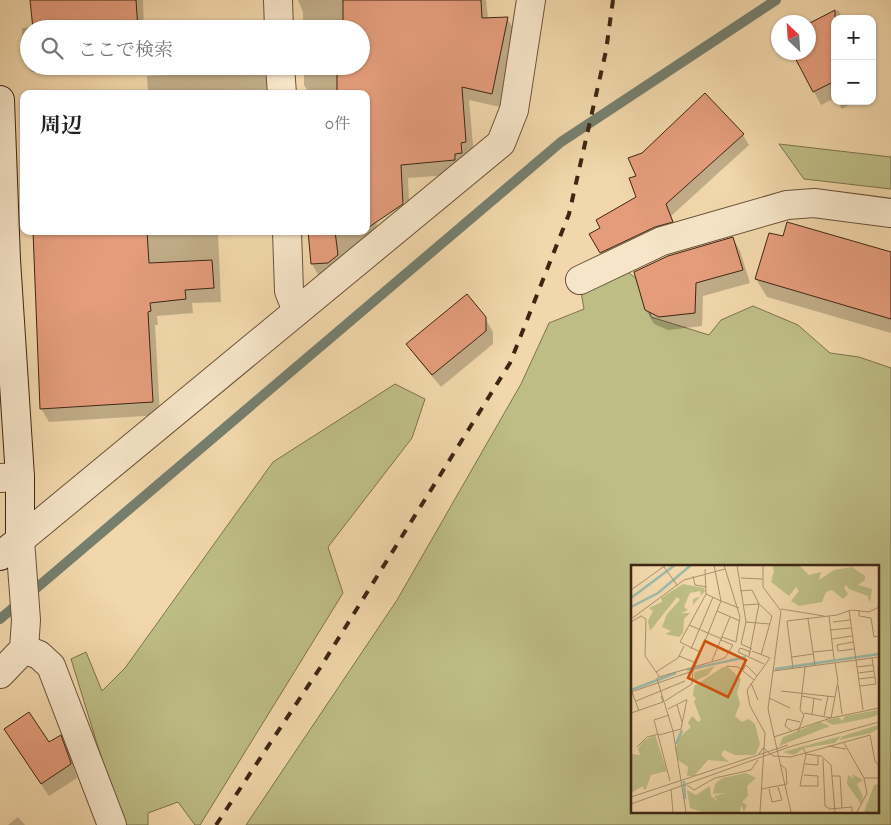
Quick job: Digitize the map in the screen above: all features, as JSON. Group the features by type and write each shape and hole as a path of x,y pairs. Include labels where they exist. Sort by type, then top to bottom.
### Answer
{"street":[{"path":"278,0 279,20"},
{"path":"14,555 297,310 501,143 514,110 530,0"},
{"path":"281,75 282,90"},
{"path":"0,100 10,478 14,555 26,620 24,649 14,662 0,674"},
{"path":"580,280 662,241 787,205 814,203 891,213"},
{"path":"287,235 289,291 297,310"},
{"path":"24,649 39,655 51,666 112,825"}],"shaded area":[{"path":"779,144 891,157 891,189 804,179"},
{"path":"618,264 643,284 651,317 709,335 721,320 753,306 798,325 830,353 859,357 891,368 891,825 246,825 397,600 521,384 549,323 584,309 580,286"},
{"path":"395,384 425,399 412,438 328,547 343,593 200,825 195,825 178,802 148,813 148,825 122,825 71,659 86,652 102,691 125,668 273,462"}],"building":[{"path":"30,0 136,0 137,20 32,20"},
{"path":"343,0 481,0 482,18 508,17 492,94 462,87 466,142 461,143 462,153 455,154 455,160 401,165 403,204 370,226 370,90 337,90 337,75 370,75 370,20 343,20"},
{"path":"835,10 835,15 831,15 831,83 813,92 796,60 816,60 816,20"},
{"path":"705,93 744,134 666,204 673,222 655,227 600,253 589,234 600,228 596,220 636,197 629,178 636,176 628,158 642,153"},
{"path":"787,222 891,252 891,319 755,279 769,233 783,236"},
{"path":"33,235 147,235 149,263 212,260 214,288 185,290 186,299 150,303 151,311 148,312 153,402 40,409"},
{"path":"308,235 336,235 338,255 328,263 311,264"},
{"path":"733,237 743,270 696,283 695,313 659,317 645,310 634,272 668,256"},
{"path":"467,294 486,317 486,331 432,375 406,344"},
{"path":"29,712 49,742 61,735 71,764 41,784 4,729"}],"waterway":[{"path":"0,619 561,142 776,0"}],"railway":[{"path":"216,825 320,668 510,363 569,214 606,51 613,0"}]}
